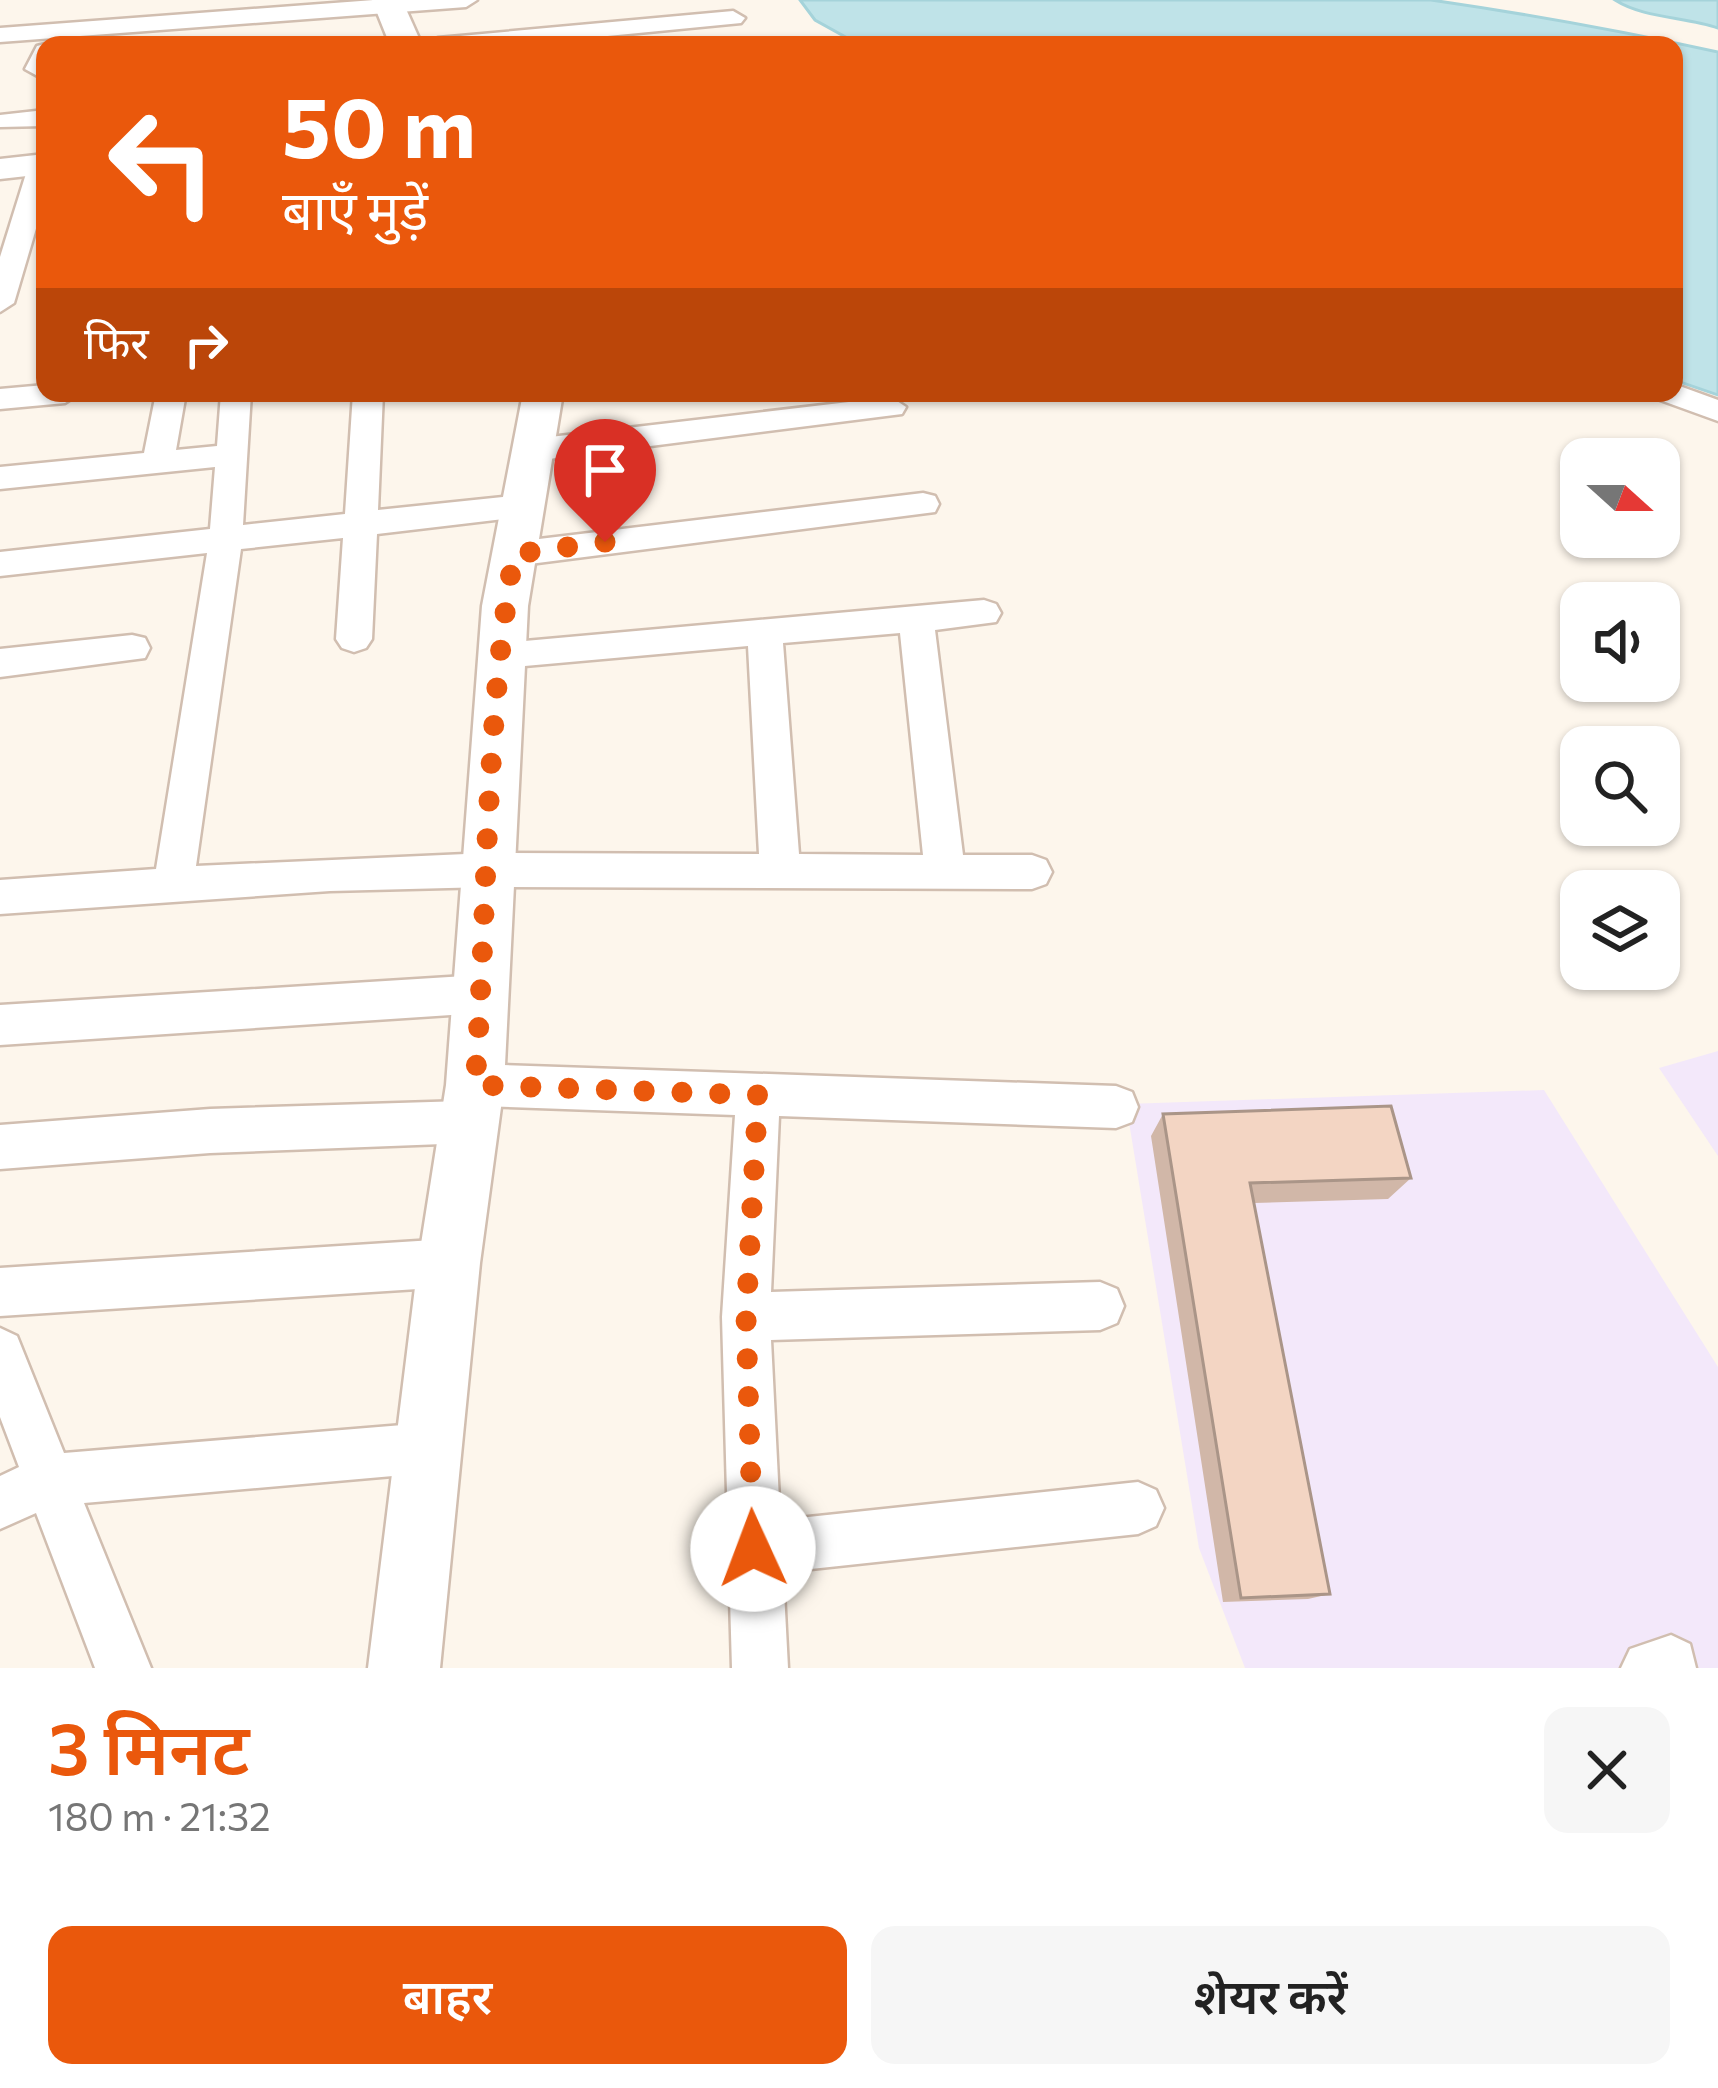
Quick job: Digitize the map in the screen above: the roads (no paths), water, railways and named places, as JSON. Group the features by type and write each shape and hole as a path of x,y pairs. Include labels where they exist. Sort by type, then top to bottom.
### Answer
{"street":[{"path":"146,36 388,4 466,0"},
{"path":"388,4 402,36"},
{"path":"540,36 733,19"},
{"path":"0,35 36,40"},
{"path":"6,121 36,119"},
{"path":"0,170 36,165"},
{"path":"0,304 7,256 36,182"},
{"path":"0,399 36,396"},
{"path":"1683,398 1718,411"},
{"path":"158,463 169,402"},
{"path":"174,884 226,537 235,402"},
{"path":"354,639 368,402"},
{"path":"404,1668 449,1262 472,1104 503,654 518,530 541,402"},
{"path":"533,450 891,406"},
{"path":"0,478 230,455"},
{"path":"0,564 363,520 518,530 923,504"},
{"path":"503,654 984,613"},
{"path":"916,619 945,872"},
{"path":"765,632 780,872"},
{"path":"0,663 132,648"},
{"path":"0,897 488,870 1032,872"},
{"path":"0,1024 481,994"},
{"path":"758,1095 746,1317 760,1668"},
{"path":"0,1148 472,1104 758,1095 1116,1107"},
{"path":"0,1292 449,1262"},
{"path":"746,1317 1100,1306"},
{"path":"0,1353 123,1668"},
{"path":"0,1503 47,1480 428,1448"},
{"path":"753,1549 1138,1508"}],"water":[{"path":"800,0 1431,0 1639,36 844,36 815,20"},
{"path":"1615,0 1718,0 1718,28 1638,10"},
{"path":"1683,45 1718,52 1718,395 1683,383"}]}
